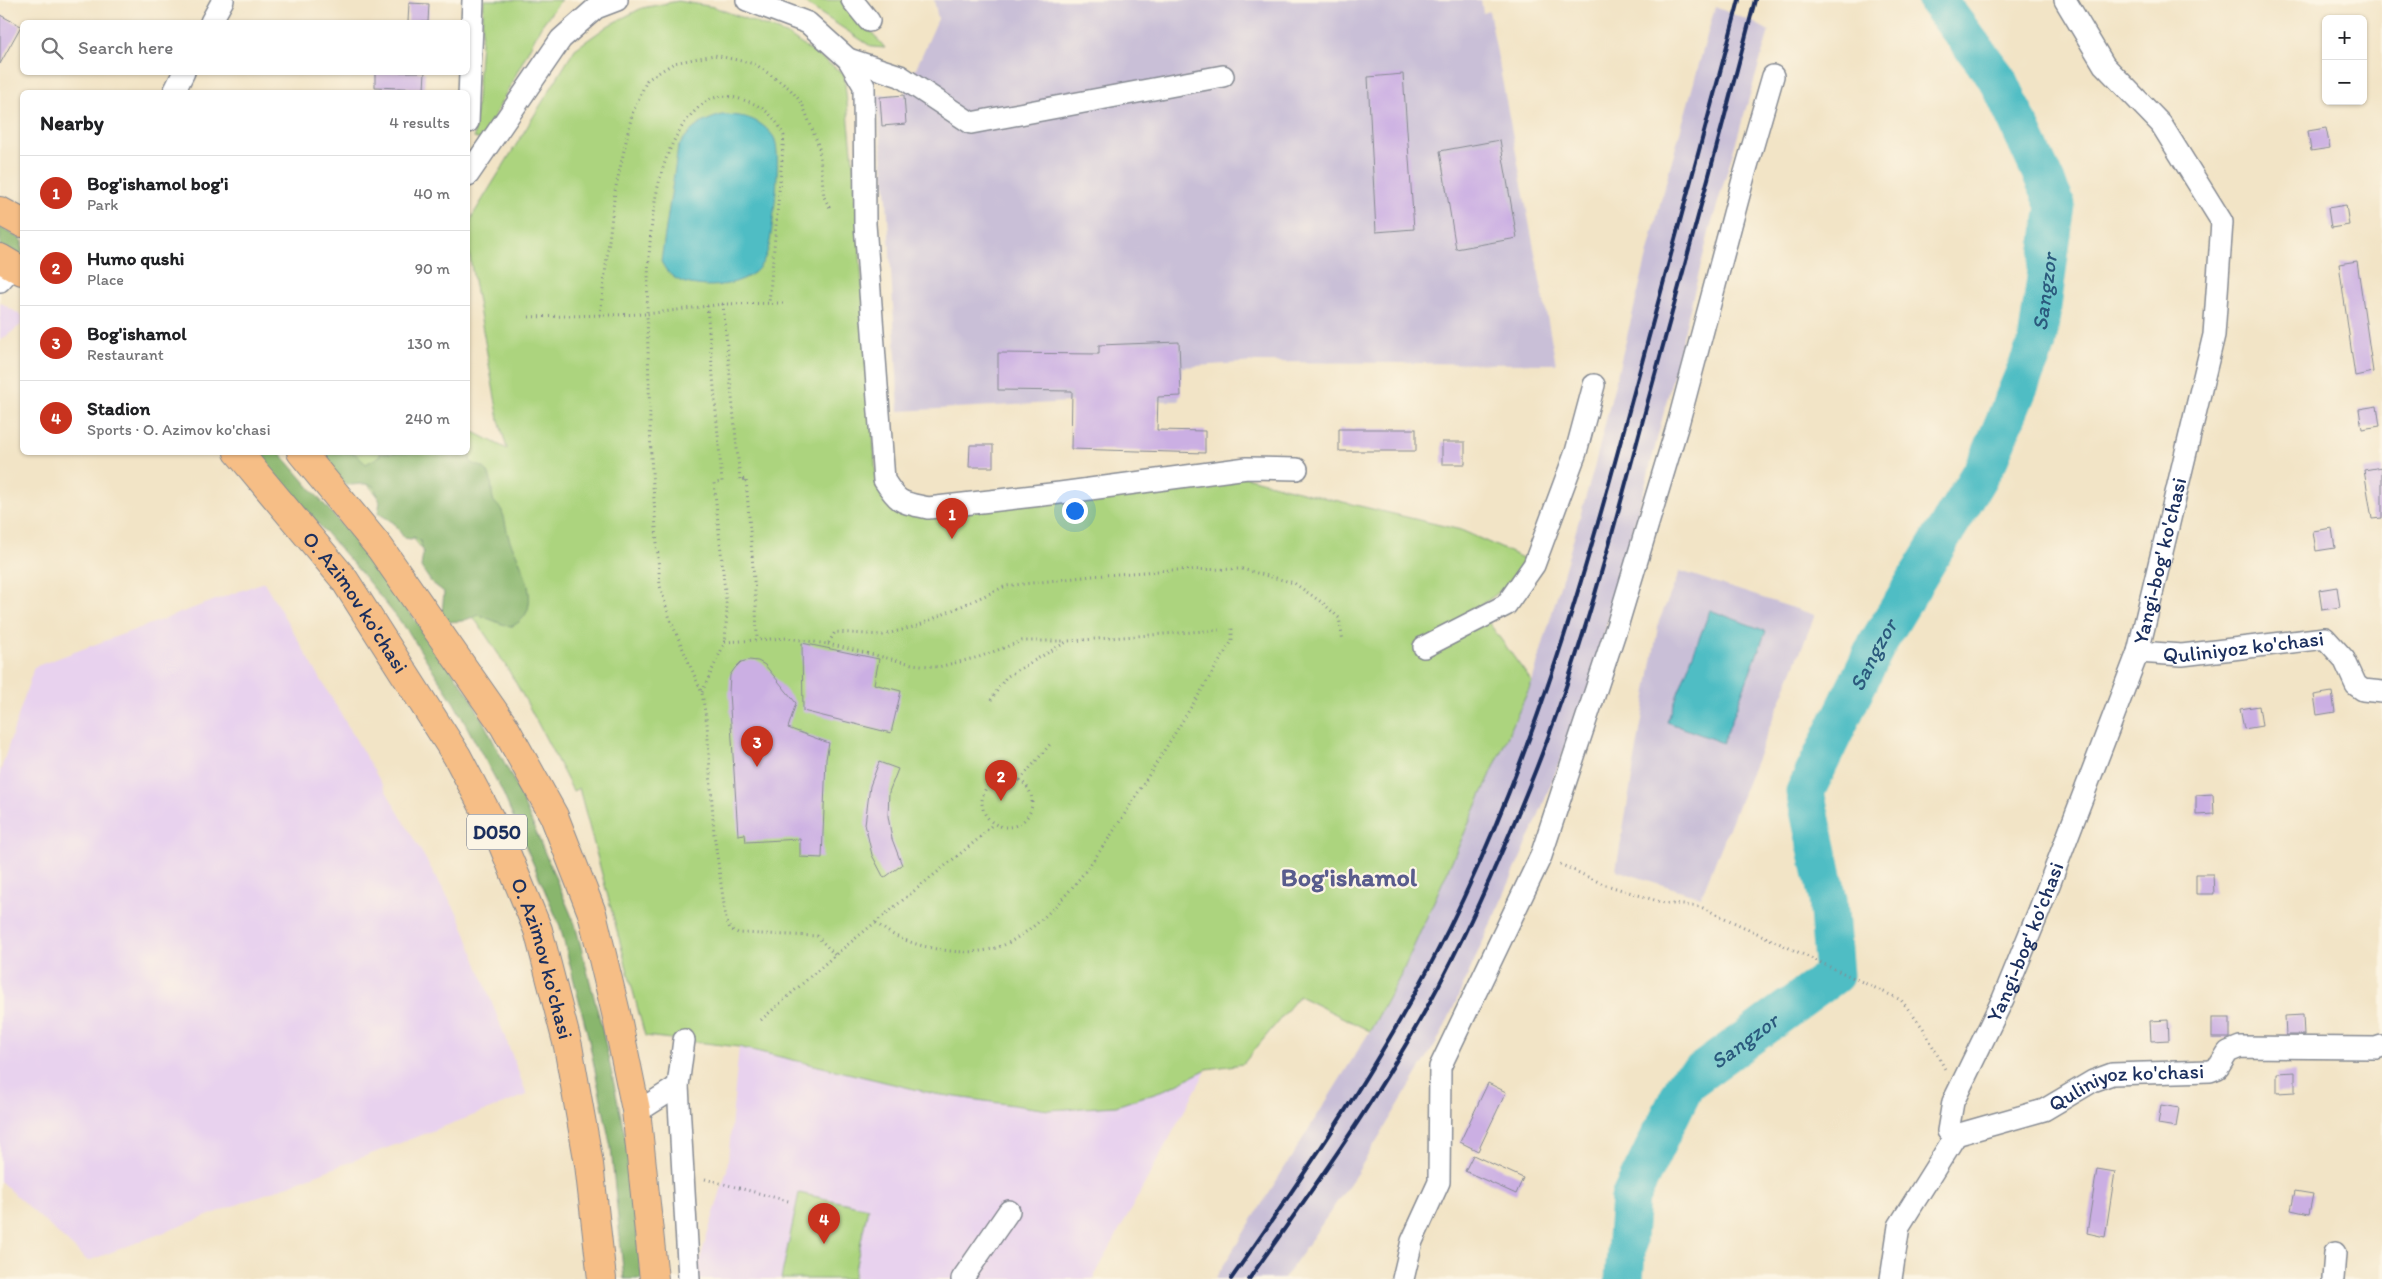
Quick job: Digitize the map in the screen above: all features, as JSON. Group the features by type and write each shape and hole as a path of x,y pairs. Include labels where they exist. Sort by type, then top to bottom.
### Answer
{"main road":[{"path":"0,211 20,222"},
{"name":"O. Azimov ko'chasi","path":"241,455 344,579 457,756 500,838 538,930 568,1046 589,1164 602,1279"},
{"name":"D050","path":"303,455 380,548 499,717 554,816 592,914 616,1013 636,1110 654,1279"}],"street":[{"path":"212,20 223,0"},
{"path":"470,73 473,0"},
{"path":"470,172 561,39 596,8 617,0"},
{"path":"747,0 808,23 848,59 864,86 865,224 884,480 896,499 907,504 928,508 1060,493 1247,468 1297,469"},
{"path":"852,0 869,21"},
{"name":"Yangi-bog' ko'chasi","path":"1956,1135 1948,1131 1949,1117 1958,1091 2003,999 2138,652 2214,335 2222,222 2161,124 2104,65 2065,0"},
{"path":"848,59 900,76 971,123 1223,76"},
{"path":"175,90 182,75"},
{"path":"469,90 470,75"},
{"path":"1403,1279 1412,1241 1439,1182 1440,1067 1541,856 1618,623 1678,424 1744,176 1773,76"},
{"path":"1424,647 1506,605 1534,565 1576,452 1594,385"},
{"name":"Quliniyoz ko'chasi","path":"2138,652 2182,655 2326,638 2344,659 2356,685 2363,690 2382,692"},
{"path":"684,1040 678,1086 685,1173 689,1279"},
{"name":"Quliniyoz ko'chasi","path":"1956,1135 2044,1110 2092,1081 2112,1074 2210,1071 2218,1068 2228,1052 2240,1047 2376,1048 2382,1046"},
{"path":"636,1110 645,1107 678,1086"},
{"path":"1891,1279 1899,1226 1956,1135"},
{"path":"962,1279 1009,1211"},
{"path":"2332,1279 2334,1253"}],"path":[{"path":"600,315 615,191 632,114 647,80 674,63 714,55 755,64 789,88 802,103 819,147 824,197 831,210"},
{"path":"769,303 784,136 778,121 764,110 746,100 724,95 707,100 690,116 668,151 658,188 649,256 647,314 650,458 660,586 670,619 702,693 707,724 714,834 726,919 730,929 738,933 817,936 835,956"},
{"path":"529,317 647,314 723,304 783,303"},
{"path":"723,304 740,480 746,479 757,640"},
{"path":"702,693 726,642 727,610 714,483 722,482 707,306"},
{"path":"828,644 835,632 883,635 917,626 1006,586 1131,573 1242,569 1294,583 1324,604 1338,618 1343,642"},
{"path":"876,923 898,937 937,948 968,953 986,950 1007,943 1038,924 1072,887 1113,833 1232,641 1232,627"},
{"path":"726,642 788,638 828,644 912,664 938,667 979,657 1022,641 1068,641 1219,630"},
{"path":"991,700 1006,677 1068,641"},
{"path":"1020,780 1052,742"},
{"path":"1003,777 1020,780 1031,794 1032,803 1026,819 1010,828 993,824 986,818 982,810 981,801 988,785 1003,777"},
{"path":"761,1020 835,956 970,846 993,824"},
{"path":"1541,856 1602,884 1664,903 1701,907 1901,1000 1923,1028 1958,1091"},
{"path":"685,1173 792,1202"}],"shaded area":[{"path":"934,0 1481,0 1483,13 1489,11 1556,364 1255,362 1182,367 1179,401 1091,401 899,411 887,200 876,95 904,95 938,19"},
{"path":"1715,7 1753,22 1769,31 1710,229 1648,475 1590,685 1532,832 1442,1033 1357,1173 1284,1279 1215,1279 1370,1031 1401,975 1532,682 1594,468 1661,200"},
{"path":"0,302 20,315 20,326 0,341"},
{"path":"1680,571 1815,615 1701,897 1616,870 1659,621"},
{"path":"264,582 460,918 527,1095 88,1261 0,1181 0,772 34,667"},
{"path":"739,1047 935,1094 1169,1088 1207,1069 1093,1279 694,1279 727,1170"}],"green space":[{"path":"484,0 561,0 541,26 482,140 474,138"},
{"path":"800,0 845,0 885,48 872,47"},
{"path":"678,1 714,7 788,35 844,74 854,171 877,488 889,505 904,513 1242,476 1461,530 1525,559 1511,583 1478,608 1532,682 1401,975 1370,1031 1299,996 1243,1064 1207,1069 1169,1088 1116,1106 1049,1110 935,1094 739,1047 645,1036 579,788 573,791 509,671 471,614 408,531 342,455 470,455 470,430 507,449 499,420 470,258 470,223 473,215 575,49 609,25 642,8"},
{"path":"0,227 20,239 20,258 0,246"},
{"path":"470,438 472,440 470,461 484,468 490,476 492,496 502,511 509,538 525,576 529,600 527,611 521,620 510,627 479,615 462,621 447,622 442,613 444,592 431,582 421,567 423,553 421,542 414,537 411,539 404,538 394,523 378,513 380,502 374,486 344,484 319,455 356,455 366,464 380,456 470,455"},
{"path":"258,455 282,455 373,561 470,696 516,785 575,924 602,1028 627,1145 642,1279 624,1279 611,1148 588,1036 560,926 502,791 454,703 408,631 362,574"},
{"path":"799,1193 868,1208 853,1279 781,1279"}],"water":[{"path":"722,115 744,117 756,121 773,136 776,144 777,170 773,219 766,254 763,262 755,272 735,282 704,286 680,281 667,271 661,261 678,148 696,127"},
{"path":"1710,610 1766,631 1723,743 1667,722"}],"building":[{"path":"409,3 429,4 428,20 408,20"},
{"path":"0,15 20,25 20,28 0,64"},
{"path":"1403,74 1414,229 1376,232 1368,77"},
{"path":"375,75 425,75 424,89 375,87"},
{"path":"904,95 906,124 882,126 880,97"},
{"path":"2326,128 2330,148 2311,151 2308,131"},
{"path":"1500,140 1517,238 1456,249 1440,151"},
{"path":"2346,205 2349,225 2331,228 2328,208"},
{"path":"2357,261 2373,372 2355,376 2339,264"},
{"path":"1179,342 1181,396 1158,397 1157,430 1205,431 1205,453 1071,449 1072,391 998,390 998,353 1099,354 1099,345"},
{"path":"2377,406 2380,426 2362,429 2359,409"},
{"path":"1339,429 1416,429 1416,451 1339,451"},
{"path":"1442,442 1465,442 1465,464 1442,464"},
{"path":"970,445 993,445 993,467 969,467"},
{"path":"2382,467 2382,518 2372,519 2364,470"},
{"path":"2332,528 2335,548 2316,551 2313,531"},
{"path":"2337,587 2340,607 2322,610 2319,590"},
{"path":"802,643 879,659 874,684 901,691 891,733 803,711"},
{"path":"749,660 758,661 765,665 796,703 788,728 829,743 826,759 822,858 800,857 800,839 746,842 745,834 738,835 729,692 730,675 741,662"},
{"path":"2332,692 2335,712 2317,715 2314,695"},
{"path":"2259,706 2262,726 2244,729 2240,709"},
{"path":"879,762 898,769 889,792 888,816 892,839 902,865 884,878 872,855 865,824 870,786"},
{"path":"2213,794 2214,814 2196,815 2196,795"},
{"path":"2196,874 2213,874 2214,894 2196,894"},
{"path":"2303,1015 2304,1035 2286,1035 2285,1016"},
{"path":"2212,1018 2230,1018 2230,1038 2212,1038"},
{"path":"2168,1020 2169,1040 2151,1041 2150,1021"},
{"path":"2295,1072 2295,1092 2277,1093 2277,1073"},
{"path":"1488,1083 1506,1092 1478,1151 1460,1142"},
{"path":"2161,1105 2179,1108 2176,1127 2158,1124"},
{"path":"1473,1155 1523,1178 1516,1194 1465,1171"},
{"path":"2097,1169 2115,1172 2105,1237 2087,1233"},
{"path":"2295,1191 2313,1194 2309,1214 2291,1210"}],"waterway":[{"name":"Sangzor","path":"1624,1279 1630,1198 1686,1083 1834,975 1828,899 1805,792 1876,646 1989,459 2037,343 2056,205 1999,81 1937,0"}],"railway":[{"path":"1231,1279 1326,1141 1385,1046 1463,899 1517,771 1562,642 1602,511 1739,0"},
{"path":"1249,1279 1363,1114 1425,1011 1481,899 1530,784 1565,689 1596,592 1755,0"}],"place":[{"name":"Bog'ishamol bog'i","path":"952,539"},
{"name":"Bog'ishamol","path":"757,767"},
{"name":"Humo qushi","path":"1001,801"},
{"name":"Stadion","path":"824,1244"}],"district":[{"name":"Bog'ishamol","path":"1349,877"}]}
